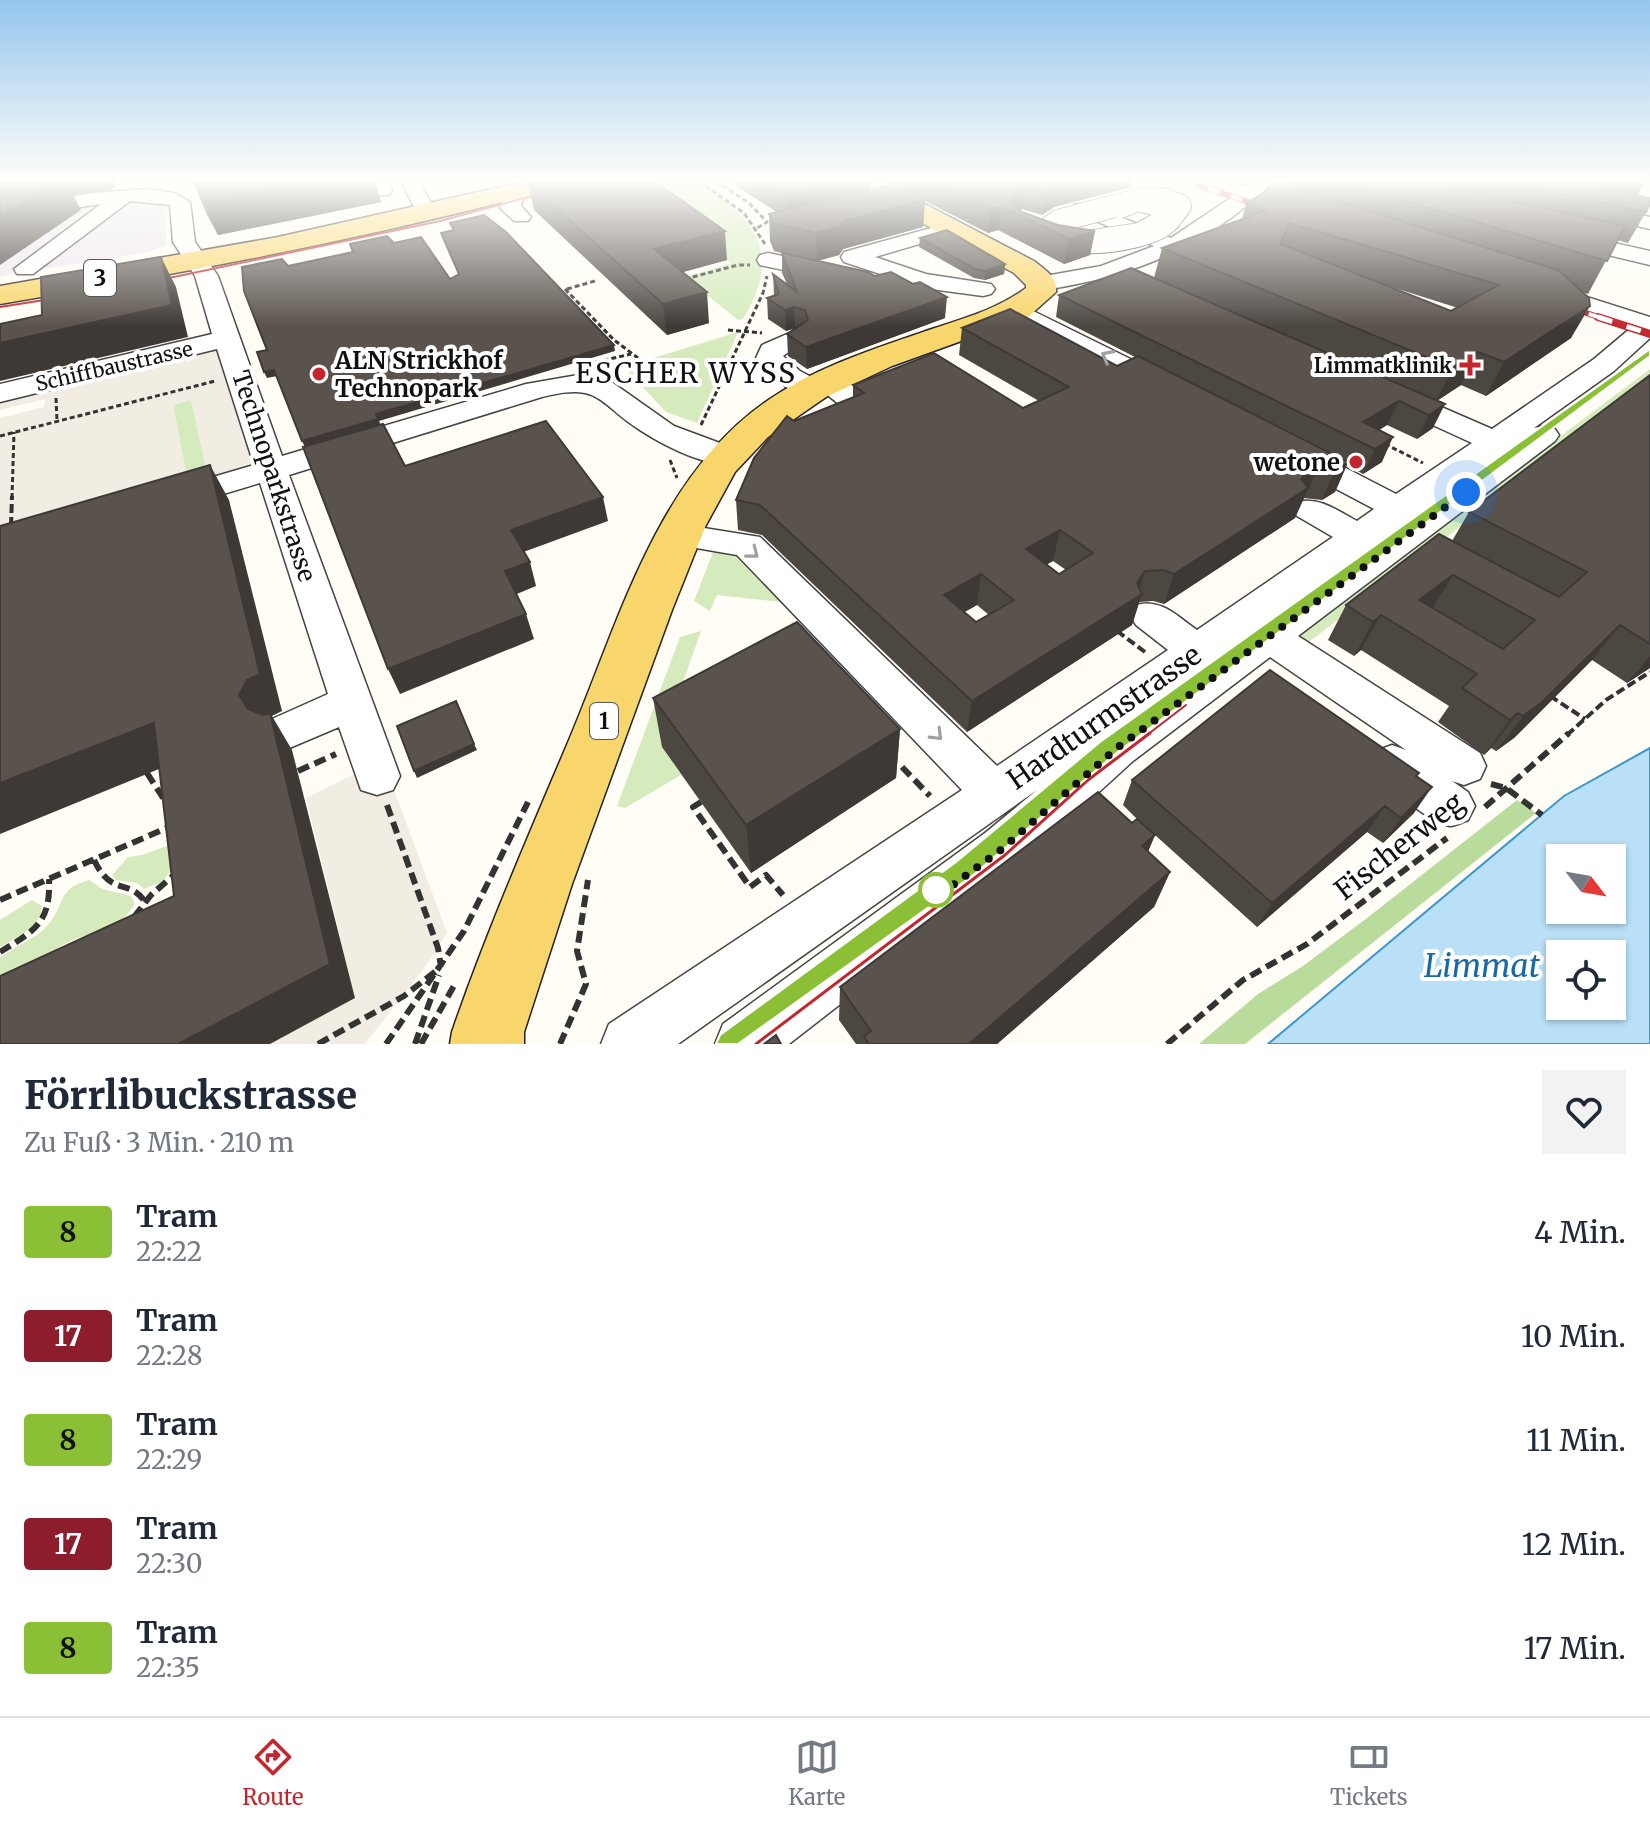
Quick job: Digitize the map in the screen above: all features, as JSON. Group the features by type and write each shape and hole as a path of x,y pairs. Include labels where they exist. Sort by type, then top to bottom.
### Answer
{"main road":[{"path":"12,277 196,256 288,230"},
{"name":"3","path":"0,295 346,230"},
{"path":"956,230 1024,267 1042,283"},
{"name":"1","path":"487,1044 488,1032 520,934 700,488 712,442 773,414 839,395 997,306 1039,294 1042,283"}],"street":[{"path":"12,277 75,230"},
{"name":"Technoparkstrasse","path":"183,230 184,240 196,256 228,338 363,740"},
{"path":"947,230 852,257 997,306 1183,396"},
{"path":"1039,230 1064,240"},
{"path":"1143,230 1172,247"},
{"path":"1090,243 1148,230"},
{"path":"1090,243 1152,230"},
{"path":"1042,283 1082,279 1113,271 1172,247 1202,230"},
{"path":"1547,234 1650,258"},
{"path":"768,263 942,299 997,306"},
{"path":"1113,271 1141,283"},
{"path":"1528,285 1650,325"},
{"name":"Hardturmstrasse","path":"743,1044 1002,849 1233,640 1359,537 1624,350 1650,325"},
{"name":"Schiffbaustrasse","path":"0,393 228,338"},
{"path":"794,339 771,351 769,358 790,377 839,395 924,368"},
{"name":"Hardturmstrasse","path":"629,1044 995,794 1233,640 1650,356"},
{"path":"140,509 536,390 580,383 606,389 662,432 712,442"},
{"path":"1379,390 1495,442"},
{"path":"1279,446 1399,509"},
{"path":"1309,509 1359,537"},
{"path":"679,535 748,545 995,794"},
{"path":"1147,633 1233,640 1464,766"},
{"path":"1233,640 1465,815"},
{"path":"287,731 363,740"}],"path":[{"path":"712,442 744,331 763,293 768,263 758,230"},
{"path":"678,279 738,265 768,263"},
{"path":"558,291 595,281"},
{"path":"565,289 614,340 638,358"},
{"path":"728,330 744,331"},
{"path":"606,359 614,366"},
{"path":"0,436 240,374"},
{"path":"56,404 57,421"},
{"path":"10,533 14,432"},
{"path":"1381,442 1426,464"},
{"path":"667,455 677,477 671,490"},
{"path":"1107,624 1147,633"},
{"name":"Fischerweg","path":"1167,1044 1243,980 1307,944 1465,815 1506,788 1606,700 1650,672"},
{"path":"1543,692 1585,719"},
{"path":"298,771 363,740 438,948 441,968 415,1044"},
{"path":"902,767 932,798"},
{"path":"147,773 172,812"},
{"path":"1506,788 1542,815"},
{"path":"386,1044 441,968 488,887 530,797"},
{"path":"701,802 693,807 750,887 766,875 785,898"},
{"path":"0,900 174,825"},
{"path":"94,860 100,877 108,884 134,890 142,895 145,902"},
{"path":"129,925 145,902 177,873 181,862"},
{"path":"560,1044 586,984 577,951 588,878"},
{"path":"0,952 32,932 47,916 52,901 49,879"},
{"path":"318,1044 404,996 441,968"}],"shaded area":[{"path":"0,230 166,230 166,246 143,253 0,276"},
{"path":"235,328 278,461 286,459 291,475 0,564 0,418 44,407 45,399 0,410 0,384","holes":["191,400 207,471 187,477 173,405"]},
{"path":"383,760 447,933 428,963 365,1044 270,1044 355,998 306,798"}],"green space":[{"path":"686,230 752,230 762,255 762,270 752,302 743,319 738,320 685,277 731,263"},
{"path":"738,332 697,423 666,412 624,367"},
{"path":"1650,369 1650,382 1301,648 1289,640"},
{"path":"191,400 207,472 187,478 173,405"},
{"path":"715,547 736,550 798,612 781,602 717,595 710,611 694,601"},
{"path":"701,631 662,742 662,747 681,775 625,808 617,806 680,637"},
{"path":"1517,800 1536,813 1245,1044 1199,1044 1258,994 1303,966"},
{"path":"175,843 178,862 162,882 144,889 137,883 116,880 112,875 128,857"},
{"path":"89,880 102,889 131,896 135,904 119,922 70,941 35,967 0,985 0,958 43,930 54,917 66,893"},
{"path":"32,900 42,906 37,920 27,931 0,947 0,920"}],"water":[{"name":"Limmat","path":"1650,748 1650,1044 1268,1044 1564,796"}],"building":[{"path":"503,230 614,345 376,414 378,419 302,441 274,370 264,372 257,352 267,350 244,291 242,267 282,259 288,266 353,252 350,244 387,236 394,243 421,237 450,279 459,274 441,233"},
{"path":"580,230 725,231 654,249 707,292 663,304"},
{"path":"802,230 829,230 816,233"},
{"path":"947,230 1005,264 986,271 975,269 920,238"},
{"path":"1050,230 1095,231 1069,239"},
{"path":"1213,230 1286,230 1281,244 1451,311 1499,285 1312,230 1428,230 1558,270 1589,298 1590,306 1504,362 1478,352 1453,368 1162,248"},
{"path":"1502,230 1623,230 1607,261"},
{"path":"782,253 875,276 891,272 913,284 920,282 947,297 806,347 787,334 808,320 805,310 794,307 785,310 767,298 779,294 773,274 797,292"},
{"path":"161,257 172,305 0,343 0,324 42,315 41,277"},
{"path":"1131,268 1445,404 1429,415 1399,401 1363,422 1393,437 1375,449 1059,295"},
{"path":"1010,309 1117,366 1138,356 1348,462 1335,470 1318,468 1307,471 1301,479 1308,488 1174,574 1163,570 1145,571 1137,583 1142,594 972,701 760,505 736,500 754,458 787,416 794,421 864,393 853,385 934,353 1023,408 1069,387 962,328","holes":["1060,530 1093,553 1059,574 1026,549","981,574 1014,600 976,622 944,595"]},
{"path":"1650,375 1650,644 1620,625 1541,703 1523,716 1518,713 1510,720 1462,688 1477,674 1381,615 1373,622 1346,605 1439,534 1559,597 1587,572 1469,512","holes":["1453,575 1535,620 1503,649 1419,600"]},
{"path":"546,421 603,497 511,530 530,562 505,571 526,614 388,669 303,447 383,424 405,466"},
{"path":"210,465 260,674 247,680 239,695 248,709 263,715 270,713 330,964 178,1044 0,1044 0,976 174,896 154,723 0,783 0,526"},
{"path":"797,622 900,729 746,825 653,698"},
{"path":"1270,670 1419,773 1416,776 1432,787 1401,818 1385,806 1272,903 1132,780"},
{"path":"456,701 474,744 414,771 397,726"},
{"path":"1098,792 1132,823 1137,819 1155,835 1142,846 1170,872 969,1044 869,1044 864,1036 871,1031 840,987"},
{"path":"776,1035 781,1044 764,1044"}],"tram line":[{"path":"150,282 399,230"},
{"path":"0,307 63,297"},
{"path":"1126,735 1650,353"},
{"name":"8","path":"729,1044 964,869 1108,748 1650,353"},
{"path":"1147,735 1186,705"},
{"path":"729,1044 964,869 1129,733"},
{"path":"756,1044 1005,855 1088,780 1150,733"}],"railway":[{"path":"1566,306 1601,318"},
{"path":"1601,318 1650,334"}],"place":[{"name":"Limmatklinik","path":"1470,365"},
{"name":"ALN Strickhof Technopark","path":"319,374"},
{"name":"wetone","path":"1356,462"}],"district":[{"name":"ESCHER WYSS","path":"686,373"}],"route":[{"path":"936,890 930,902 1002,849 1117,748 1466,492"}]}
